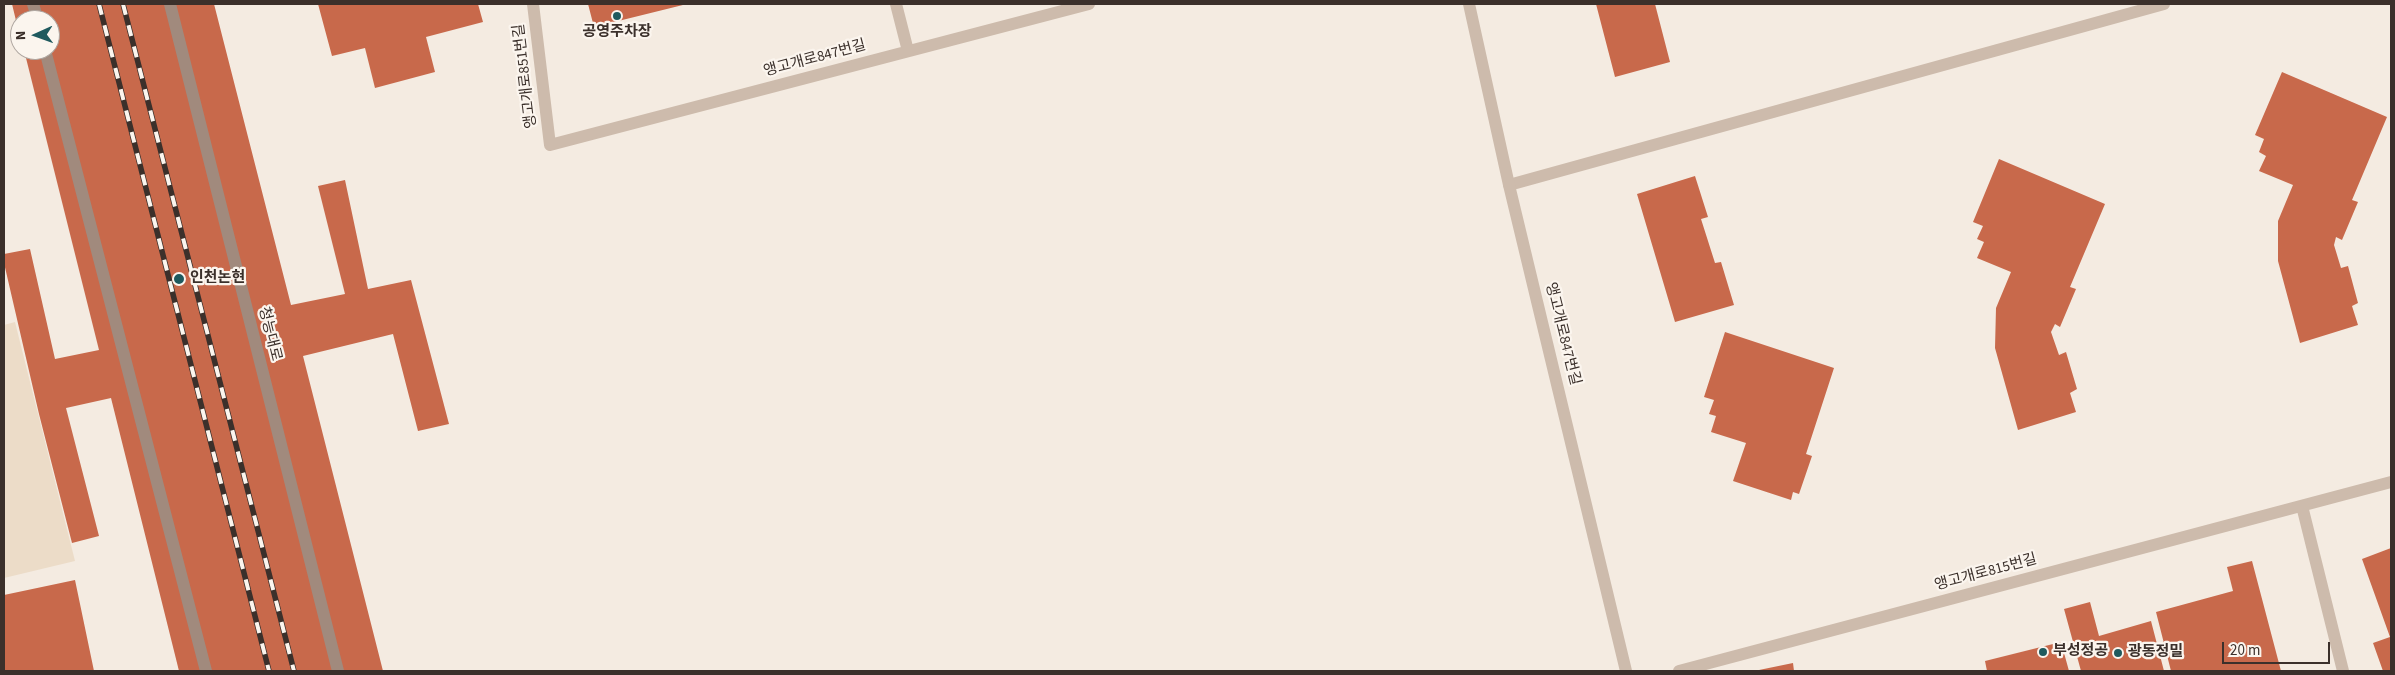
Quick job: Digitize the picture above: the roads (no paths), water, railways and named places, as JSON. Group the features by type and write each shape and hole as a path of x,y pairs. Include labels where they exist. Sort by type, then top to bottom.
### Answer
{"main road":[{"name":"청능대로","path":"170,4 338,671"},
{"path":"48,60 206,671"}],"street":[{"name":"앵고개로851번길","path":"533,4 550,145"},
{"path":"896,4 908,51"},
{"name":"앵고개로847번길","path":"550,145 1089,4"},
{"name":"앵고개로847번길","path":"1469,4 1509,185 1626,671"},
{"path":"1509,185 2164,4"},
{"name":"앵고개로815번길","path":"1679,671 2391,482"},
{"path":"2302,506 2343,671"}],"railway":[{"path":"99,4 269,671"},
{"path":"123,4 294,671"}],"place":[{"name":"공영주차장","path":"617,16"},
{"name":"인천논현","path":"179,279"},
{"name":"부성정공","path":"2043,652"},
{"name":"광동정밀","path":"2118,653"}]}
